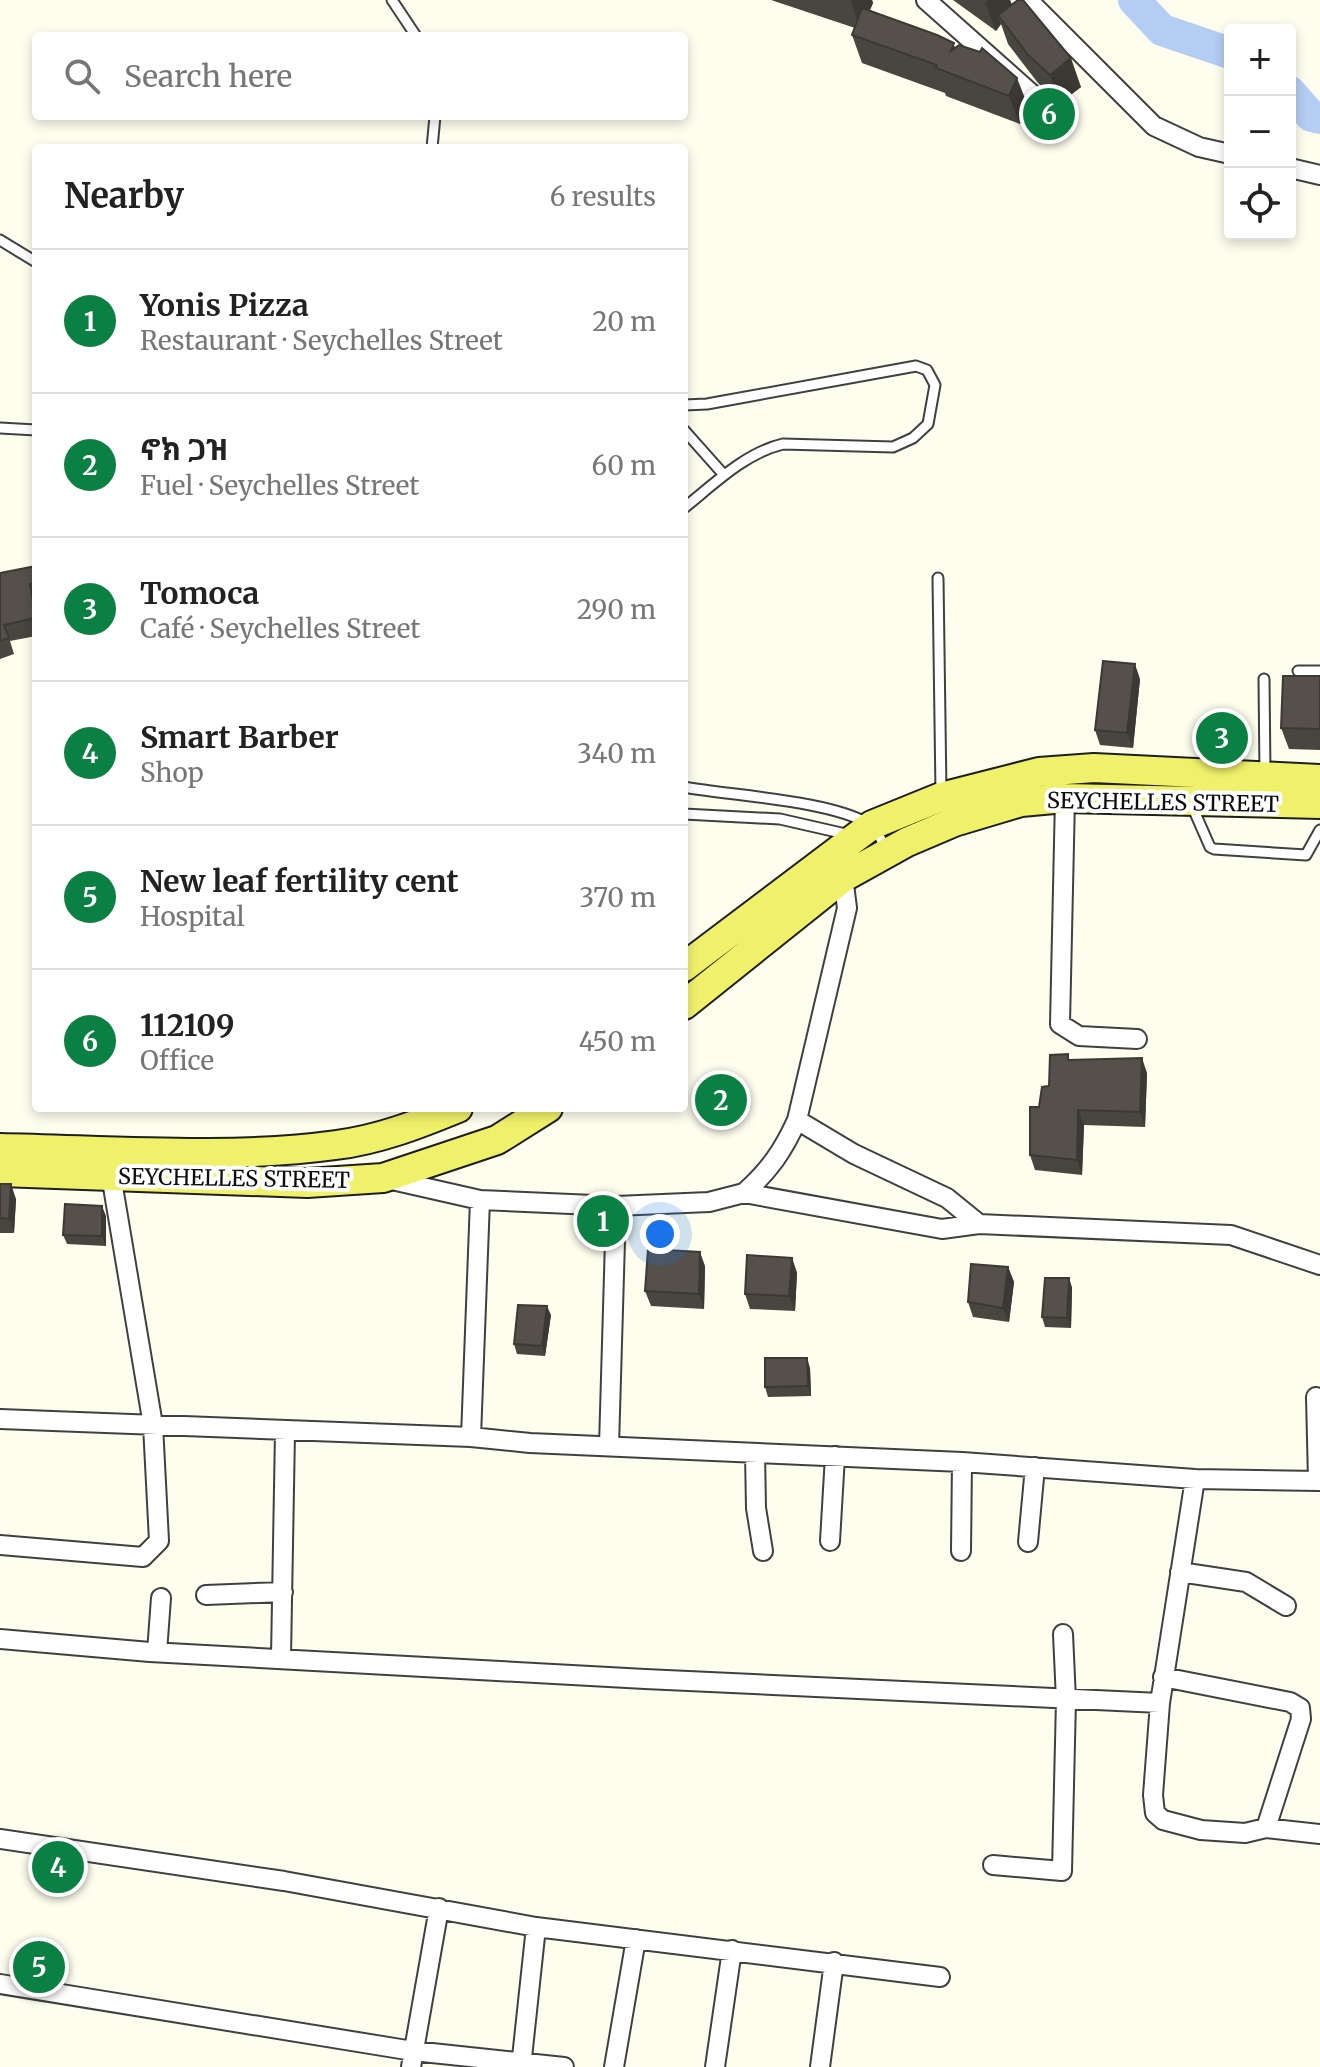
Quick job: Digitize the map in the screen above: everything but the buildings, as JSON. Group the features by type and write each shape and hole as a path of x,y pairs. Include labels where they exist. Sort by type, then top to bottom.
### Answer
{"main road":[{"name":"SEYCHELLES STREET","path":"688,964 852,848 941,797 1025,775 1094,768 1320,779"},
{"name":"SEYCHELLES STREET","path":"852,848 881,857 954,822 1008,806 1065,798 1320,804"},
{"name":"SEYCHELLES STREET","path":"688,1001 852,848"},
{"name":"SEYCHELLES STREET","path":"0,1148 264,1151 337,1145 402,1130 448,1112"},
{"name":"SEYCHELLES STREET","path":"0,1172 307,1183 383,1178 497,1140 542,1112"}],"street":[{"path":"926,0 1061,120"},
{"path":"1028,0 1154,126 1199,147 1224,153"},
{"path":"1296,169 1320,175"},
{"path":"1065,798 1060,1024 1079,1036 1137,1039"},
{"path":"744,1193 768,1172 783,1151 797,1120 847,908 852,848"},
{"path":"797,1120 854,1154 947,1198 979,1224"},
{"path":"0,1545 143,1557 159,1541 153,1425 111,1175"},
{"path":"383,1178 480,1200 616,1206 709,1202 744,1193 942,1229 979,1224 1231,1235 1320,1265"},
{"path":"471,1437 480,1200"},
{"path":"609,1446 616,1206"},
{"path":"0,1419 471,1437 962,1462 1195,1479 1319,1480 1316,1397"},
{"path":"281,1657 285,1432"},
{"path":"755,1453 756,1508 763,1551"},
{"path":"830,1541 835,1456"},
{"path":"961,1551 962,1462"},
{"path":"1028,1542 1035,1467"},
{"path":"1195,1479 1163,1677 1153,1795 1155,1813 1163,1820 1201,1830 1245,1833 1266,1828 1320,1834"},
{"path":"1180,1572 1246,1582 1286,1606"},
{"path":"206,1595 283,1592"},
{"path":"157,1652 161,1598"},
{"path":"993,1865 1062,1871 1066,1700 1063,1634"},
{"path":"0,1639 157,1652 1160,1703"},
{"path":"1163,1677 1290,1702 1300,1708 1301,1719 1266,1828"},
{"path":"0,1839 439,1908 536,1927 940,1977"},
{"path":"412,2059 439,1908"},
{"path":"521,2065 536,1927"},
{"path":"614,2067 636,1939"},
{"path":"715,2067 732,1950"},
{"path":"820,2067 834,1962"},
{"path":"0,1984 412,2059 564,2067"}],"lane":[{"path":"392,0 413,32"},
{"path":"432,144 435,120"},
{"path":"0,240 32,260"},
{"path":"688,404 916,366 932,376 935,385 928,424 913,438 893,447 783,444 754,455 688,505"},
{"path":"0,428 32,430"},
{"path":"688,434 724,475"},
{"path":"938,578 941,797"},
{"path":"1298,671 1320,671"},
{"path":"1264,679 1265,777"},
{"path":"688,788 815,808 852,848"},
{"path":"1189,799 1210,847 1214,849 1306,855 1320,830"},
{"path":"688,814 780,819 826,827 852,848 881,857"}],"waterway":[{"path":"1134,0 1162,30 1224,51"},
{"path":"1294,96 1311,116 1320,118"}],"place":[{"name":"112109","path":"1049,114"},
{"name":"Tomoca","path":"1222,738"},
{"name":"ኖክ ጋዝ","path":"721,1100"},
{"name":"Yonis Pizza","path":"603,1221"},
{"name":"Smart Barber","path":"58,1867"},
{"name":"New leaf fertility cent","path":"39,1967"}]}
